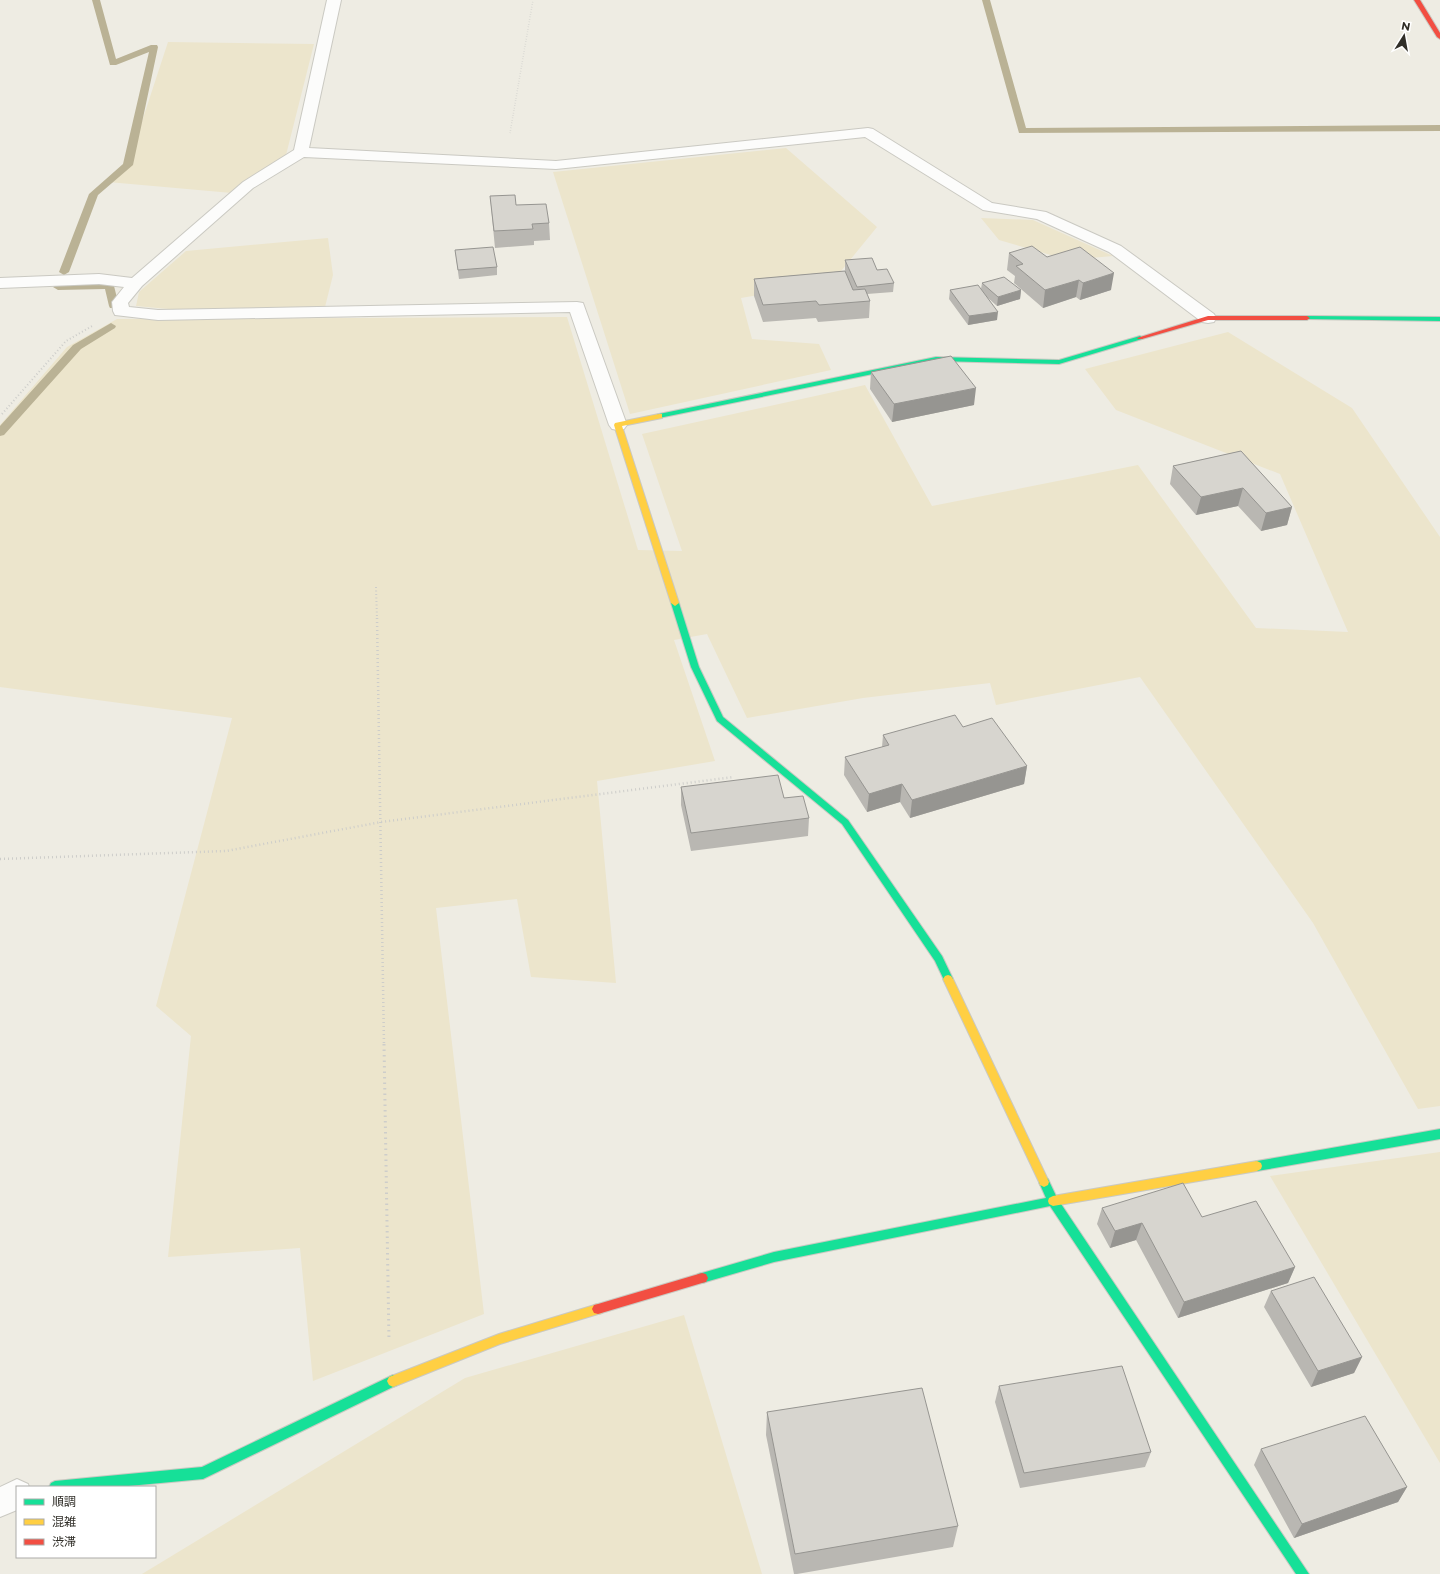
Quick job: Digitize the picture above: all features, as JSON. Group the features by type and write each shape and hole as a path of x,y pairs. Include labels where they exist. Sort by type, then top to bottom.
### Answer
{"street":[{"path":"301,152 334,0"},
{"path":"1417,0 1440,37"},
{"path":"1208,318 1115,249 1041,215 988,207 868,132 556,165 301,152 248,185 136,283 120,302 120,311 158,315 578,307 618,426 695,667 720,719 845,822 939,959 1053,1201 1303,1574"},
{"path":"0,283 99,279 136,283"},
{"path":"618,426 936,359 1059,362 1208,318 1440,319"},
{"path":"66,1486 203,1473 390,1382 499,1339 774,1257 1053,1201 1440,1134"},
{"path":"0,1502 16,1494"}],"path":[{"path":"505,163 533,0"},
{"path":"2,414 66,341 120,311"},
{"path":"376,587 390,1382"},
{"path":"0,859 226,851 381,822 782,771"}],"shaded area":[{"path":"168,42 314,44 286,155 232,193 108,182 128,164"},
{"path":"786,148 877,227 832,282 741,298 752,339 819,344 831,370 630,414 553,172"},
{"path":"981,218 1033,220 1113,256 1068,260 999,240"},
{"path":"328,238 333,275 325,307 179,310 136,306 139,292 186,251"},
{"path":"567,317 638,550 682,551 642,434 865,385 932,506 1138,465 1256,628 1348,632 1280,474 1116,410 1085,369 1228,332 1352,408 1440,537 1440,1106 1418,1109 1313,923 1140,677 996,705 990,683 863,698 747,718 707,634 674,640 715,761 597,781 616,983 531,977 517,899 436,908 484,1314 313,1381 300,1248 168,1257 191,1036 156,1006 232,718 0,687 0,425 67,347 117,319"},
{"path":"1440,1152 1440,1463 1270,1176"},
{"path":"684,1315 762,1574 142,1574 465,1378"}],"building":[{"path":"515,195 516,205 546,204 549,223 532,224 533,229 494,231 490,196"},
{"path":"1032,246 1047,257 1080,247 1114,273 1083,283 1079,280 1045,290 1016,266 1023,264 1009,253"},
{"path":"493,247 497,267 458,270 455,250"},
{"path":"872,258 877,270 887,269 894,283 857,287 845,260"},
{"path":"845,271 853,290 865,289 870,301 819,305 816,301 763,305 754,279"},
{"path":"1004,277 1021,290 998,297 982,283"},
{"path":"978,285 998,312 969,316 950,290"},
{"path":"951,356 976,388 894,404 871,372"},
{"path":"1241,451 1292,507 1266,513 1243,488 1201,497 1173,466"},
{"path":"955,715 963,727 992,718 1027,766 912,800 902,784 869,794 845,757 889,745 883,735"},
{"path":"778,775 784,798 803,796 809,818 691,833 681,787"},
{"path":"1183,1183 1202,1217 1256,1201 1295,1267 1184,1302 1142,1223 1115,1231 1102,1208"},
{"path":"1314,1277 1362,1357 1318,1371 1271,1291"},
{"path":"1122,1366 1151,1452 1024,1473 999,1386"},
{"path":"922,1388 958,1526 795,1554 767,1412"},
{"path":"1365,1416 1407,1487 1302,1524 1261,1449"}],"waterway":[{"path":"64,272 94,194 128,165 154,47 113,63 96,0"},
{"path":"986,0 1022,131 1440,128"},
{"path":"58,287 109,286 114,306"},
{"path":"0,433 77,347 111,326"}],"traffic: fast":[{"path":"1307,318 1440,319"},
{"path":"659,416 936,359 1059,362 1140,338"},
{"path":"675,603 695,667 720,719 845,822 939,959 948,979"},
{"path":"1257,1166 1440,1134"},
{"path":"1044,1182 1053,1201 1303,1574"},
{"path":"702,1278 774,1257 1053,1201"},
{"path":"66,1486 203,1473 393,1381"}],"traffic: slow":[{"path":"659,416 618,425 675,603"},
{"path":"948,979 1044,1182"},
{"path":"1053,1201 1257,1166"},
{"path":"393,1381 499,1339 598,1309"}],"traffic: jam":[{"path":"1417,0 1440,37"},
{"path":"1140,338 1208,318 1307,318"},
{"path":"598,1309 702,1278"}]}
